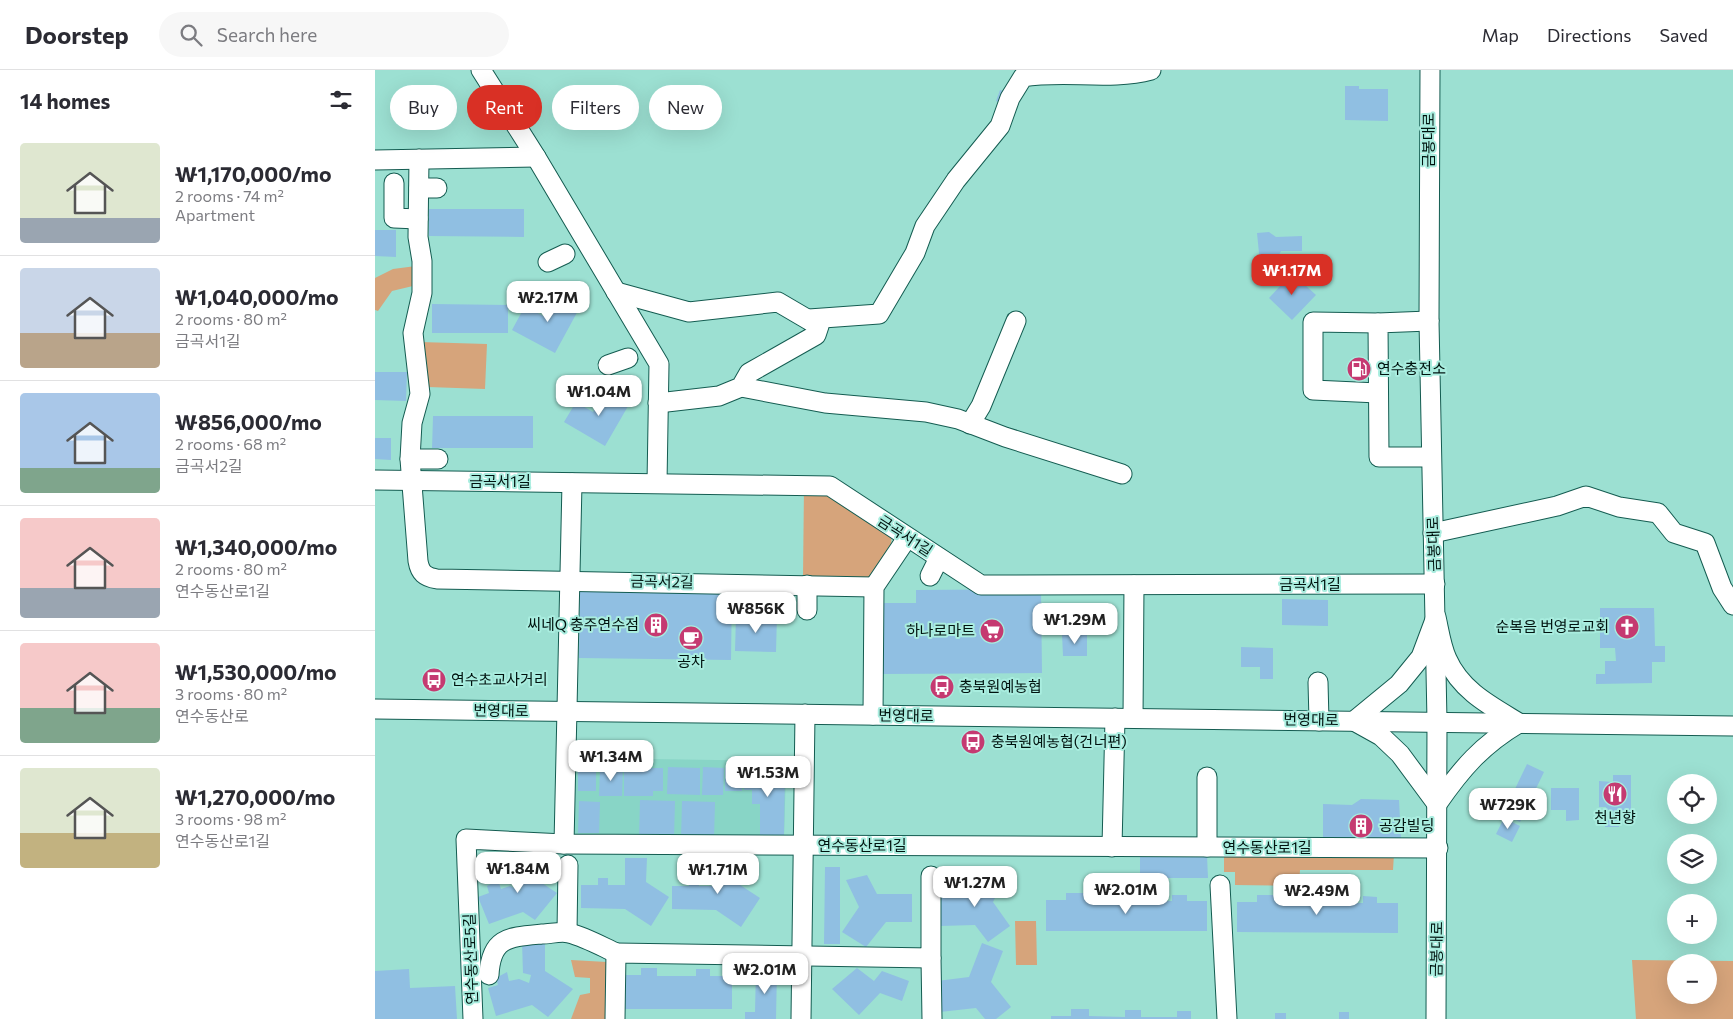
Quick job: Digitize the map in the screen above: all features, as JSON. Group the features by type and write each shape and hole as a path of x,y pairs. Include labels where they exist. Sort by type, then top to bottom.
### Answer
{"street":[{"path":"481,70 536,157 659,364 657,483"},
{"path":"809,319 879,314 915,253 925,226 956,180 1001,126 1010,98 1023,77 1042,74 1122,74 1151,70"},
{"name":"금봉대로","path":"1429,70 1430,457 1436,617 1438,848 1436,1019"},
{"path":"375,160 536,157"},
{"name":"금곡서2길","path":"419,159 428,188 418,219 422,293 413,333 420,394 406,423 413,482 418,561 419,569 425,576 437,579 874,587"},
{"path":"394,183 394,218 418,219"},
{"path":"548,262 565,254"},
{"path":"616,292 689,312 778,302 819,326 816,334 749,373 741,386 719,396 658,403"},
{"path":"1378,392 1313,390 1313,322 1429,321"},
{"path":"970,424 981,406 1016,322"},
{"path":"1378,322 1379,457 1430,457"},
{"path":"609,365 627,358"},
{"path":"741,386 825,403 926,412 970,424 1122,474"},
{"path":"409,459 438,459"},
{"name":"금곡서1길","path":"375,480 830,486 981,586 1435,584"},
{"path":"564,844 572,483"},
{"path":"1433,533 1548,508 1586,496 1619,507 1657,513 1673,533 1705,543 1722,588 1733,605"},
{"path":"873,715 874,587 907,538"},
{"path":"930,576 939,558"},
{"path":"1113,847 1134,585"},
{"path":"807,586 807,610"},
{"path":"1436,617 1447,659 1465,685 1477,698 1519,722 1499,735 1474,756 1460,771 1437,804 1400,754 1381,736 1354,721 1399,684 1410,671 1421,657 1436,617"},
{"path":"1318,682 1319,721"},
{"name":"번영대로","path":"375,709 1733,726"},
{"path":"801,1019 805,714"},
{"path":"1207,777 1207,847"},
{"name":"연수동산로1길","path":"466,839 564,844 1438,848"},
{"name":"연수동산로5길","path":"466,839 473,1019"},
{"path":"567,932 568,865"},
{"path":"931,876 932,1019"},
{"path":"1220,885 1227,1019"},
{"path":"489,975 490,962 495,948 506,939 567,932 616,953 931,958"},
{"path":"615,1019 616,953"}],"shaded area":[{"path":"416,266 417,285 392,291 378,311 375,310 375,278 393,269"},
{"path":"420,342 487,344 485,389 428,387"},
{"path":"804,486 830,486 892,528 891,549 869,578 803,577"},
{"path":"586,758 774,761 786,773 784,836 578,839 570,830 571,772"},
{"path":"1224,854 1394,854 1393,870 1300,870 1299,886 1235,885 1235,872 1224,872"},
{"path":"1015,921 1036,921 1037,965 1016,965"},
{"path":"571,960 607,962 606,1019 571,1019 580,995 590,993 590,978 575,977"},
{"path":"1632,960 1667,960 1667,1004 1717,1004 1717,961 1733,961 1733,1019 1636,1019"}],"building":[{"path":"1345,86 1359,86 1359,89 1388,89 1388,121 1345,120"},
{"path":"1000,90 1007,92 1003,104 996,101"},
{"path":"429,209 524,209 524,237 429,236"},
{"path":"375,230 396,230 396,257 375,256"},
{"path":"1269,232 1276,237 1302,236 1302,251 1281,251 1276,261 1260,263 1257,233"},
{"path":"1292,273 1316,295 1292,320 1269,298"},
{"path":"555,293 580,307 555,353 512,330 525,306 543,316"},
{"path":"432,304 508,305 508,333 432,333"},
{"path":"375,372 407,372 406,401 375,400"},
{"path":"608,388 631,401 605,446 564,422 576,402 593,412"},
{"path":"433,416 533,416 533,448 432,448"},
{"path":"375,438 391,438 391,460 375,459"},
{"path":"1041,589 1042,673 882,674 881,603 916,603 916,590"},
{"name":"씨네Q 충주연수점","path":"580,590 732,592 731,660 579,658"},
{"path":"1282,599 1328,600 1328,626 1282,625"},
{"name":"순복음 번영로교회","path":"1600,608 1654,608 1655,646 1665,646 1665,662 1652,662 1652,683 1596,684 1596,674 1605,674 1605,661 1616,661 1615,648 1600,648"},
{"path":"736,615 777,616 776,652 735,651"},
{"path":"1062,634 1087,634 1087,656 1063,656"},
{"path":"1241,647 1273,648 1273,679 1260,679 1260,667 1241,667"},
{"path":"745,763 775,763 785,773 784,835 778,841 760,841 760,804 752,804 752,790 744,790"},
{"path":"1527,764 1544,772 1520,822 1503,814"},
{"path":"583,767 596,767 596,791 578,791 578,772"},
{"path":"600,767 623,767 622,796 599,796"},
{"path":"668,767 700,768 700,795 667,794"},
{"path":"703,767 724,768 723,795 702,795"},
{"path":"725,767 742,768 742,791 725,791"},
{"path":"624,768 663,768 663,791 653,791 653,796 624,796"},
{"name":"천년향","path":"1613,775 1631,775 1631,819 1619,819 1619,827 1605,827 1606,807 1599,807 1599,781 1613,782"},
{"path":"1551,788 1579,788 1579,820 1566,821 1566,810 1551,810"},
{"name":"공감빌딩","path":"1361,799 1399,800 1401,838 1323,839 1323,804 1352,805"},
{"path":"640,800 675,801 674,838 639,837"},
{"path":"579,801 600,802 599,833 578,833"},
{"path":"682,801 715,802 714,839 681,839"},
{"path":"1504,818 1520,826 1512,842 1496,834"},
{"path":"1207,855 1208,878 1140,878 1140,856"},
{"path":"514,856 536,857 536,879 557,893 535,920 523,912 489,924 478,897 489,893 487,886 498,880 501,889 510,886 520,891 523,882 514,881"},
{"path":"625,858 647,858 646,882 669,897 651,926 625,909 581,908 581,885 598,885 598,878 608,878 608,885 625,885"},
{"path":"716,861 737,861 737,883 760,898 741,927 716,910 672,909 672,886 689,886 689,879 698,879 699,886 715,886"},
{"path":"825,867 840,867 840,944 824,944"},
{"path":"979,873 1004,879 993,902 1010,926 988,942 975,925 940,926 938,895 970,894"},
{"path":"867,875 877,894 912,894 912,922 886,922 866,947 842,932 859,907 846,880"},
{"path":"1066,893 1084,893 1084,900 1120,900 1120,894 1136,894 1136,901 1172,901 1172,895 1187,895 1187,901 1207,901 1207,931 1046,931 1046,900 1066,900"},
{"path":"1257,895 1275,895 1275,902 1311,902 1311,896 1327,896 1327,903 1363,903 1363,896 1377,897 1377,903 1398,903 1398,933 1237,932 1237,902 1257,902"},
{"path":"522,942 545,942 545,971 573,989 548,1017 532,1005 496,1016 488,988 498,985 496,978 507,972 509,981 519,979 529,983 531,975 523,973"},
{"path":"982,943 1003,951 991,982 1011,1007 996,1019 985,1019 976,1008 940,1012 937,981 969,977"},
{"path":"641,968 657,968 657,976 696,976 696,969 710,969 710,976 732,976 732,1009 622,1009 623,975 641,975"},
{"path":"857,968 874,981 882,971 909,981 902,1001 880,993 859,1015 832,989"},
{"path":"409,969 410,988 455,986 457,1019 375,1019 375,971"},
{"path":"756,969 777,969 776,1019 745,1019 745,1012 755,1012"},
{"path":"1071,1009 1089,1009 1089,1016 1125,1017 1125,1010 1141,1010 1141,1017 1177,1017 1177,1011 1191,1011 1191,1019 1051,1019 1051,1016 1071,1016"},
{"path":"1339,1012 1349,1012 1349,1019 1339,1019"},
{"path":"1275,1013 1286,1013 1286,1019 1275,1019"}],"place":[{"name":"연수충전소","path":"1359,369"},
{"name":"씨네Q 충주연수점","path":"656,625"},
{"name":"순복음 번영로교회","path":"1627,627"},
{"name":"하나로마트","path":"992,631"},
{"name":"공차","path":"691,638"},
{"name":"연수초교사거리","path":"434,680"},
{"name":"충북원예농협","path":"942,687"},
{"name":"충북원예농협(건너편)","path":"973,742"},
{"name":"천년향","path":"1615,794"},
{"name":"공감빌딩","path":"1361,826"}]}
